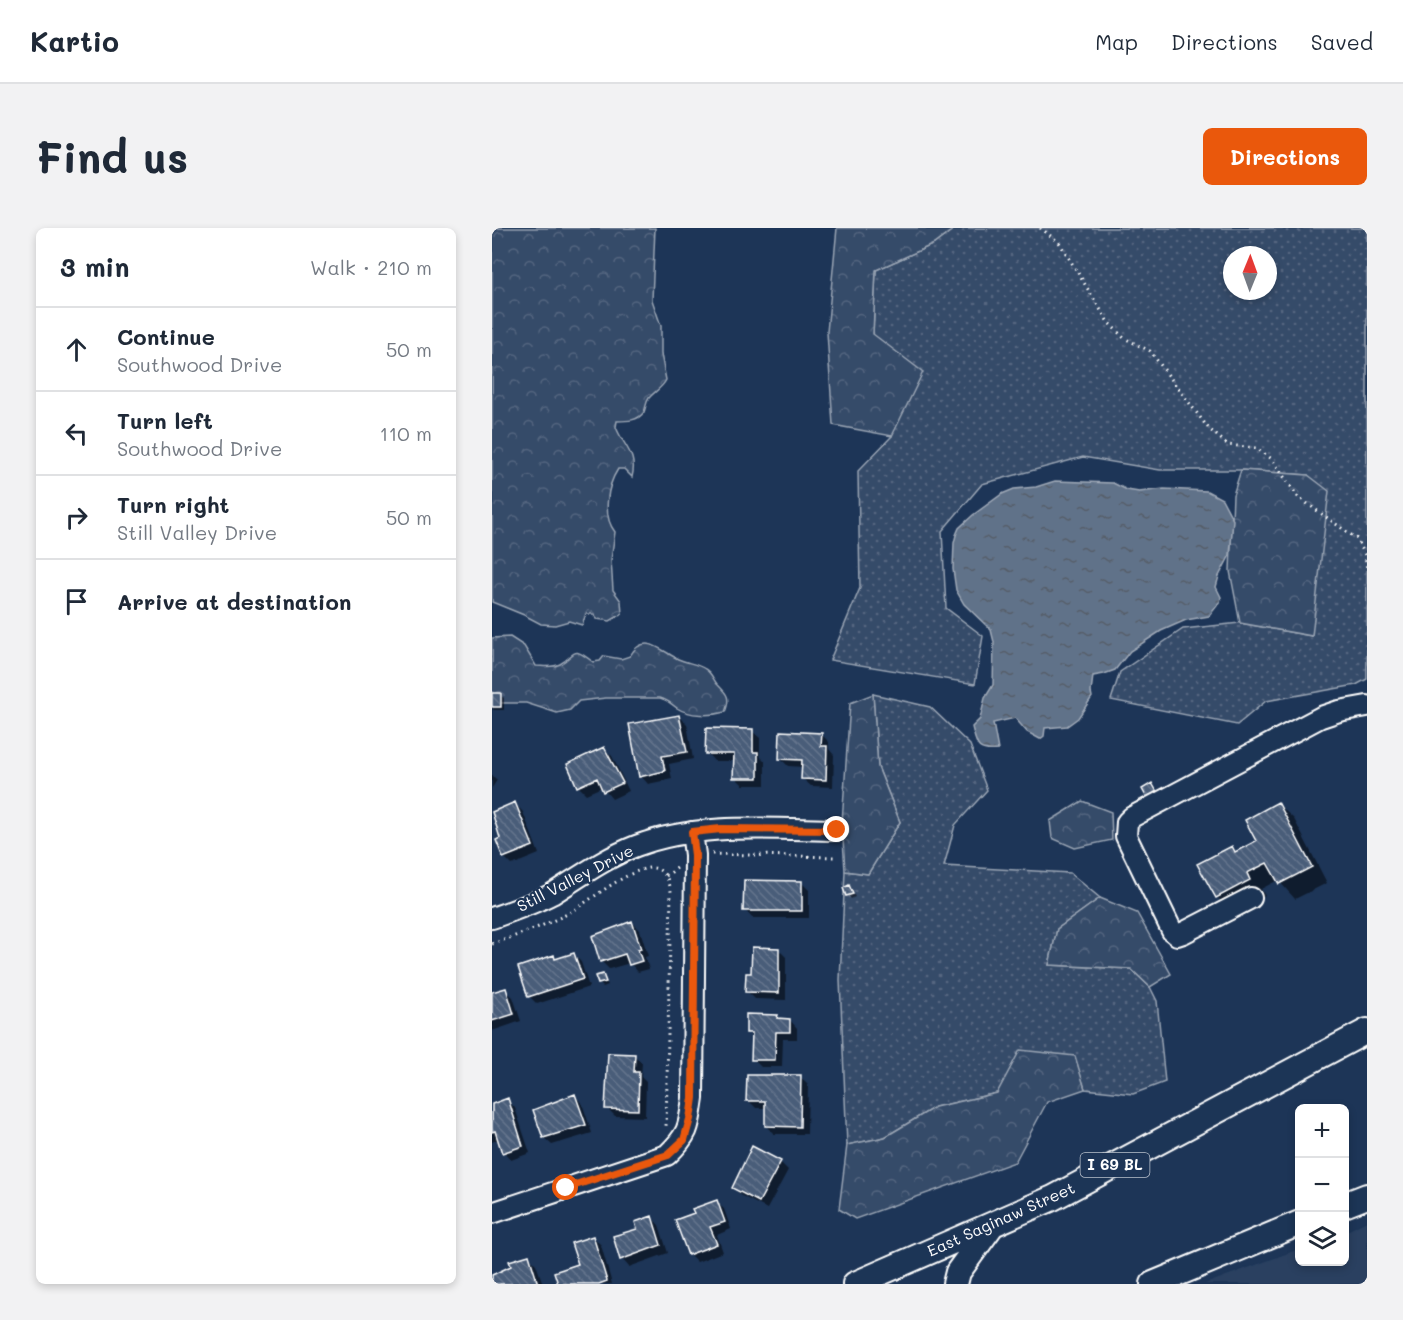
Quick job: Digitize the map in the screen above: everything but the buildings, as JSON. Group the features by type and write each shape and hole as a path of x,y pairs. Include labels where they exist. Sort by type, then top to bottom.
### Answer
{"main road":[{"name":"East Saginaw Street","path":"855,1284 1053,1198 1367,1031"},
{"path":"1349,1203 1367,1196"},
{"path":"955,1284 958,1272 992,1225"},
{"path":"1153,1284 1295,1225"}],"street":[{"path":"1251,898 1183,933 1177,935 1172,932 1126,836 1127,822 1132,817 1321,717 1367,706"},
{"name":"Still Valley Drive","path":"492,918 528,906 606,860 636,846 692,832 721,829 837,830"},
{"path":"492,1213 668,1155 684,1140 693,1098 695,855 692,832"}],"path":[{"path":"1040,228 1059,242 1108,322 1124,338 1150,351 1209,429 1228,445 1256,448 1272,459 1298,497 1357,539 1365,555 1367,570"},
{"path":"666,876 695,855 834,856"},
{"path":"492,944 549,923 629,876 648,868 654,868 666,876 671,892 665,1122 668,1155"}],"shaded area":[{"path":"1367,1221 1367,1284 1205,1284 1295,1250 1295,1266 1349,1266 1349,1230"}],"green space":[{"path":"492,228 655,228 652,300 661,326 661,354 666,380 649,398 642,415 632,420 617,421 616,427 629,450 633,469 632,477 624,469 618,469 609,492 608,518 615,532 611,560 613,590 621,601 622,614 610,621 597,619 593,614 586,614 582,625 569,621 555,625 541,624 492,602"},
{"path":"837,228 955,228 934,244 876,270 873,334 923,372 892,436 833,425 827,332"},
{"path":"955,228 1367,228 1367,679 1356,685 1266,701 1237,725 1111,700 1120,672 1183,629 1240,623 1312,636 1308,475 1241,470 1160,470 1083,457 982,484 942,531 946,608 983,636 975,684 830,660 860,588 858,471 892,436 873,334 876,270 934,244"},
{"path":"1241,470 1308,475 1329,491 1312,636 1240,623 1230,571 1233,495"},
{"path":"510,637 524,646 536,666 557,665 577,652 593,662 600,661 604,656 621,659 630,656 641,645 654,646 678,659 707,670 726,693 727,707 725,712 700,715 682,711 660,698 606,698 579,701 570,710 557,713 526,703 492,703 492,638"},
{"path":"873,694 930,707 970,745 987,790 955,825 944,866 1070,873 1100,898 1057,929 1049,965 1131,969 1150,987 1157,1001 1165,1082 1133,1094 1085,1089 1074,1056 997,1093 935,1107 885,1137 847,1145 840,980 845,871 868,874 900,822 878,767"},
{"path":"873,694 878,767 900,822 868,874 845,871 842,823 850,703"},
{"path":"1082,801 1111,812 1112,840 1075,848 1052,838 1050,821"},
{"path":"1100,898 1137,913 1171,974 1150,987 1131,969 1049,965 1057,929"},
{"path":"1020,1050 1075,1056 1085,1089 1047,1102 1015,1162 855,1219 839,1209 847,1145 885,1137 935,1107 997,1093"}],"water":[{"path":"1055,481 1113,483 1127,490 1139,492 1164,489 1207,491 1222,499 1233,520 1230,555 1216,587 1221,597 1220,602 1209,616 1186,620 1161,631 1130,651 1115,670 1093,676 1092,697 1078,718 1067,726 1045,728 1044,736 1040,739 1027,732 1015,718 993,723 998,750 981,749 972,727 980,719 985,698 993,685 994,642 991,630 964,604 956,590 953,569 956,535 959,528 973,515 1002,494 1014,489 1036,487"}],"route":[{"path":"566,1188 668,1155 684,1140 693,1098 695,855 692,832 721,829 837,830"}]}
